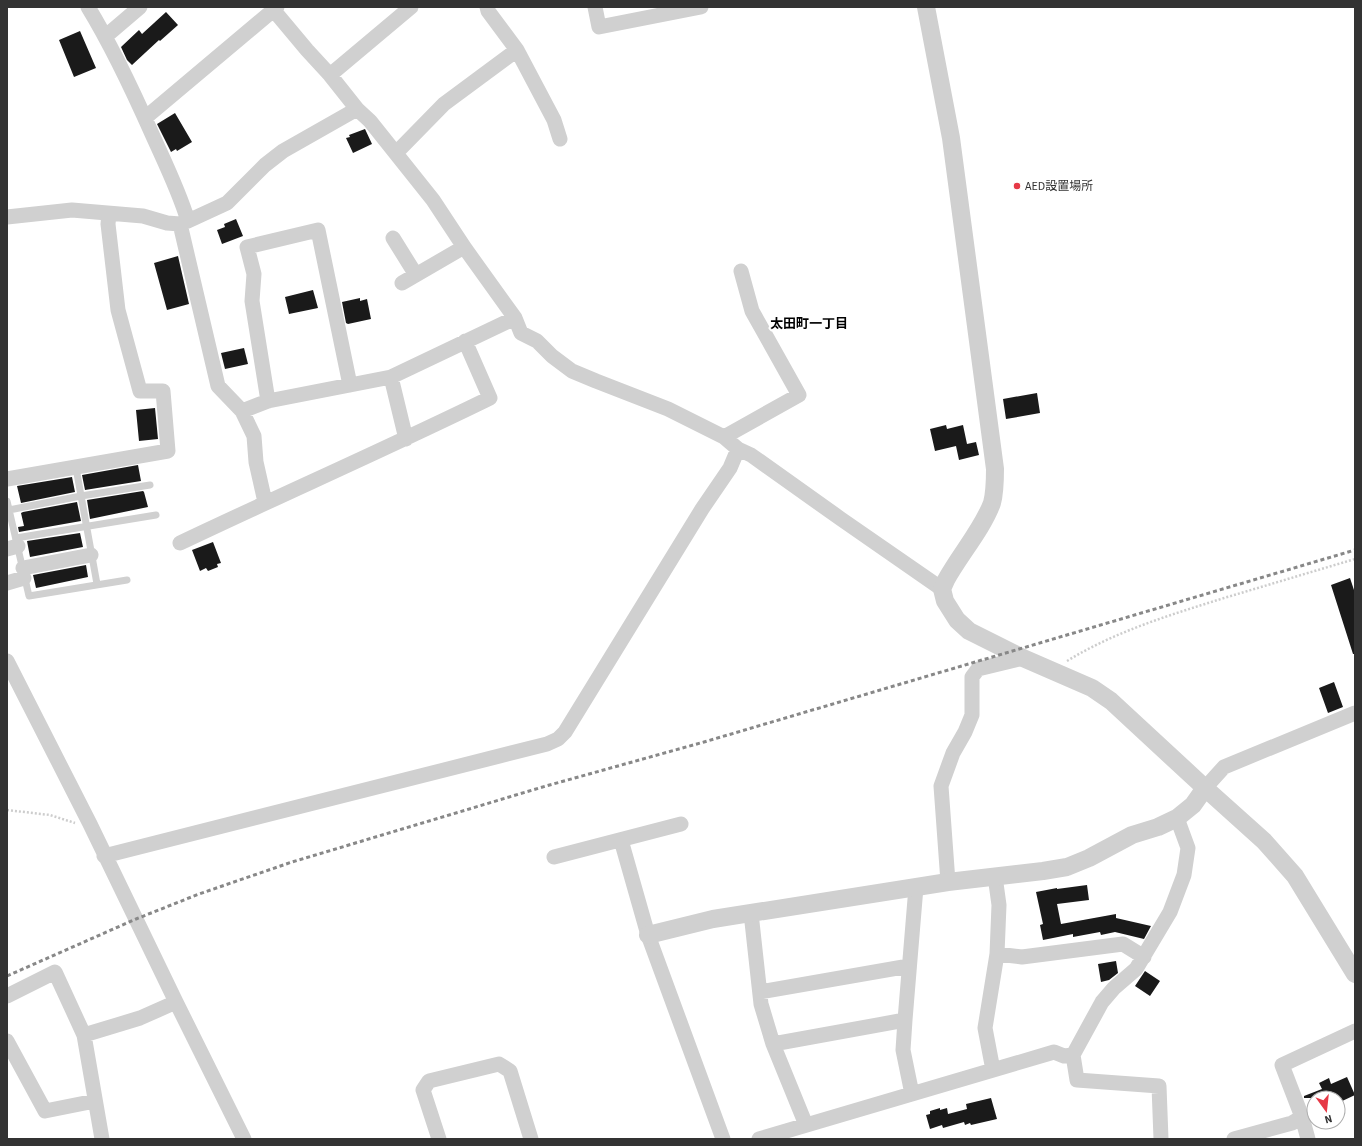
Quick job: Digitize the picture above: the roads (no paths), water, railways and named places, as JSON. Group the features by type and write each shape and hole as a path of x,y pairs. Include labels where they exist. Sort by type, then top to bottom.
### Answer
{"street":[{"path":"88,7 106,36 181,199 184,222 218,386 242,411 254,436 256,462 265,502"},
{"path":"106,36 140,7"},
{"path":"330,75 411,7"},
{"path":"487,7 488,11 517,50 554,120 560,139"},
{"path":"595,7 599,26 701,7"},
{"path":"926,7 951,138 995,469 995,488 992,503 946,580 942,589 945,601 957,620 970,631 1023,658 1092,688 1111,701 1264,841 1278,856 1295,876 1355,974"},
{"path":"145,118 274,8 357,109 370,121 433,200 464,247 515,318 520,333 537,340 552,356 572,370 668,409 724,437 738,449 751,455 942,589"},
{"path":"396,153 444,104 517,50"},
{"path":"7,217 72,210 143,216 167,223 184,222 227,202 265,165 284,151 357,109"},
{"path":"7,479 168,451 163,391 140,391 118,310 108,224 109,214"},
{"path":"268,401 252,301 254,274 247,247 318,230 350,385"},
{"path":"393,238 416,275"},
{"path":"402,284 464,247"},
{"path":"724,437 799,395 752,311 741,271"},
{"path":"242,411 268,401 391,376 515,318"},
{"path":"180,543 265,502 406,439 490,398 465,341"},
{"path":"391,376 406,439"},
{"path":"104,856 547,744 558,739 565,732 702,510 730,468 738,449"},
{"path":"7,583 24,573 91,555"},
{"path":"948,882 941,786 953,753 965,732 972,715 972,677 978,669 1023,658"},
{"path":"7,662 90,824 104,856 244,1139"},
{"path":"648,935 713,919 948,882 1067,867 1089,858 1132,835 1158,827 1177,818 1193,805 1205,788 1224,767 1355,713"},
{"path":"1161,1139 1159,1086 1077,1080 1073,1055 1102,1002 1114,988 1136,969 1170,912 1184,875 1188,848 1177,818"},
{"path":"554,857 681,824"},
{"path":"621,840 648,935 723,1139"},
{"path":"994,1070 985,1028 997,954 999,905 995,876"},
{"path":"912,1094 903,1050 916,887"},
{"path":"751,913 761,1004 773,1044 806,1125"},
{"path":"997,954 1022,957 1123,944 1144,957"},
{"path":"760,992 909,966"},
{"path":"7,996 55,972 84,1035 102,1139"},
{"path":"84,1035 140,1018 176,1002"},
{"path":"773,1044 905,1020"},
{"path":"1308,1139 1302,1117 1282,1065 1355,1031"},
{"path":"7,1041 45,1111 95,1101"},
{"path":"760,1139 1054,1052 1064,1056 1073,1055"},
{"path":"440,1139 423,1090 429,1081 499,1064 510,1071 531,1139"},
{"path":"1234,1139 1292,1123 1302,1117"}],"lane":[{"path":"76,468 97,584"},
{"path":"127,580 29,596 24,573 14,544 8,506 150,485"},
{"path":"14,544 86,526 156,515"}],"railway":[{"path":"7,976 136,919 199,894 292,862 546,786 704,742 1355,550"}],"place":[{"name":"AED設置場所","path":"1017,186"}],"district":[{"name":"太田町一丁目","path":"809,323"}]}
